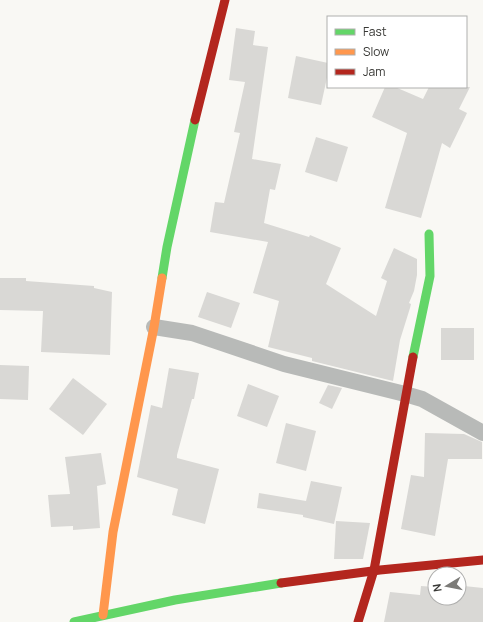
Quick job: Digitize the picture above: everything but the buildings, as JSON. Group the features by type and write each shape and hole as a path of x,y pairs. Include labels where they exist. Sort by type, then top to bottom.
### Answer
{"street":[{"path":"111,617 114,532 154,327 167,247 196,118 226,0"},
{"path":"358,622 374,570 405,394 430,276 430,234"},
{"path":"154,327 192,333 284,364 422,399 483,433"},
{"path":"74,622 111,617 200,597 374,570 483,560"}],"traffic: fast":[{"path":"162,278 167,247 195,120"},
{"path":"413,357 430,276 429,234"},
{"path":"74,622 175,600 281,583"}],"traffic: slow":[{"path":"103,615 113,532 154,327 162,278"}],"traffic: jam":[{"path":"195,120 225,0"},
{"path":"358,622 374,570 413,357"},
{"path":"281,583 380,570 483,560"}]}
